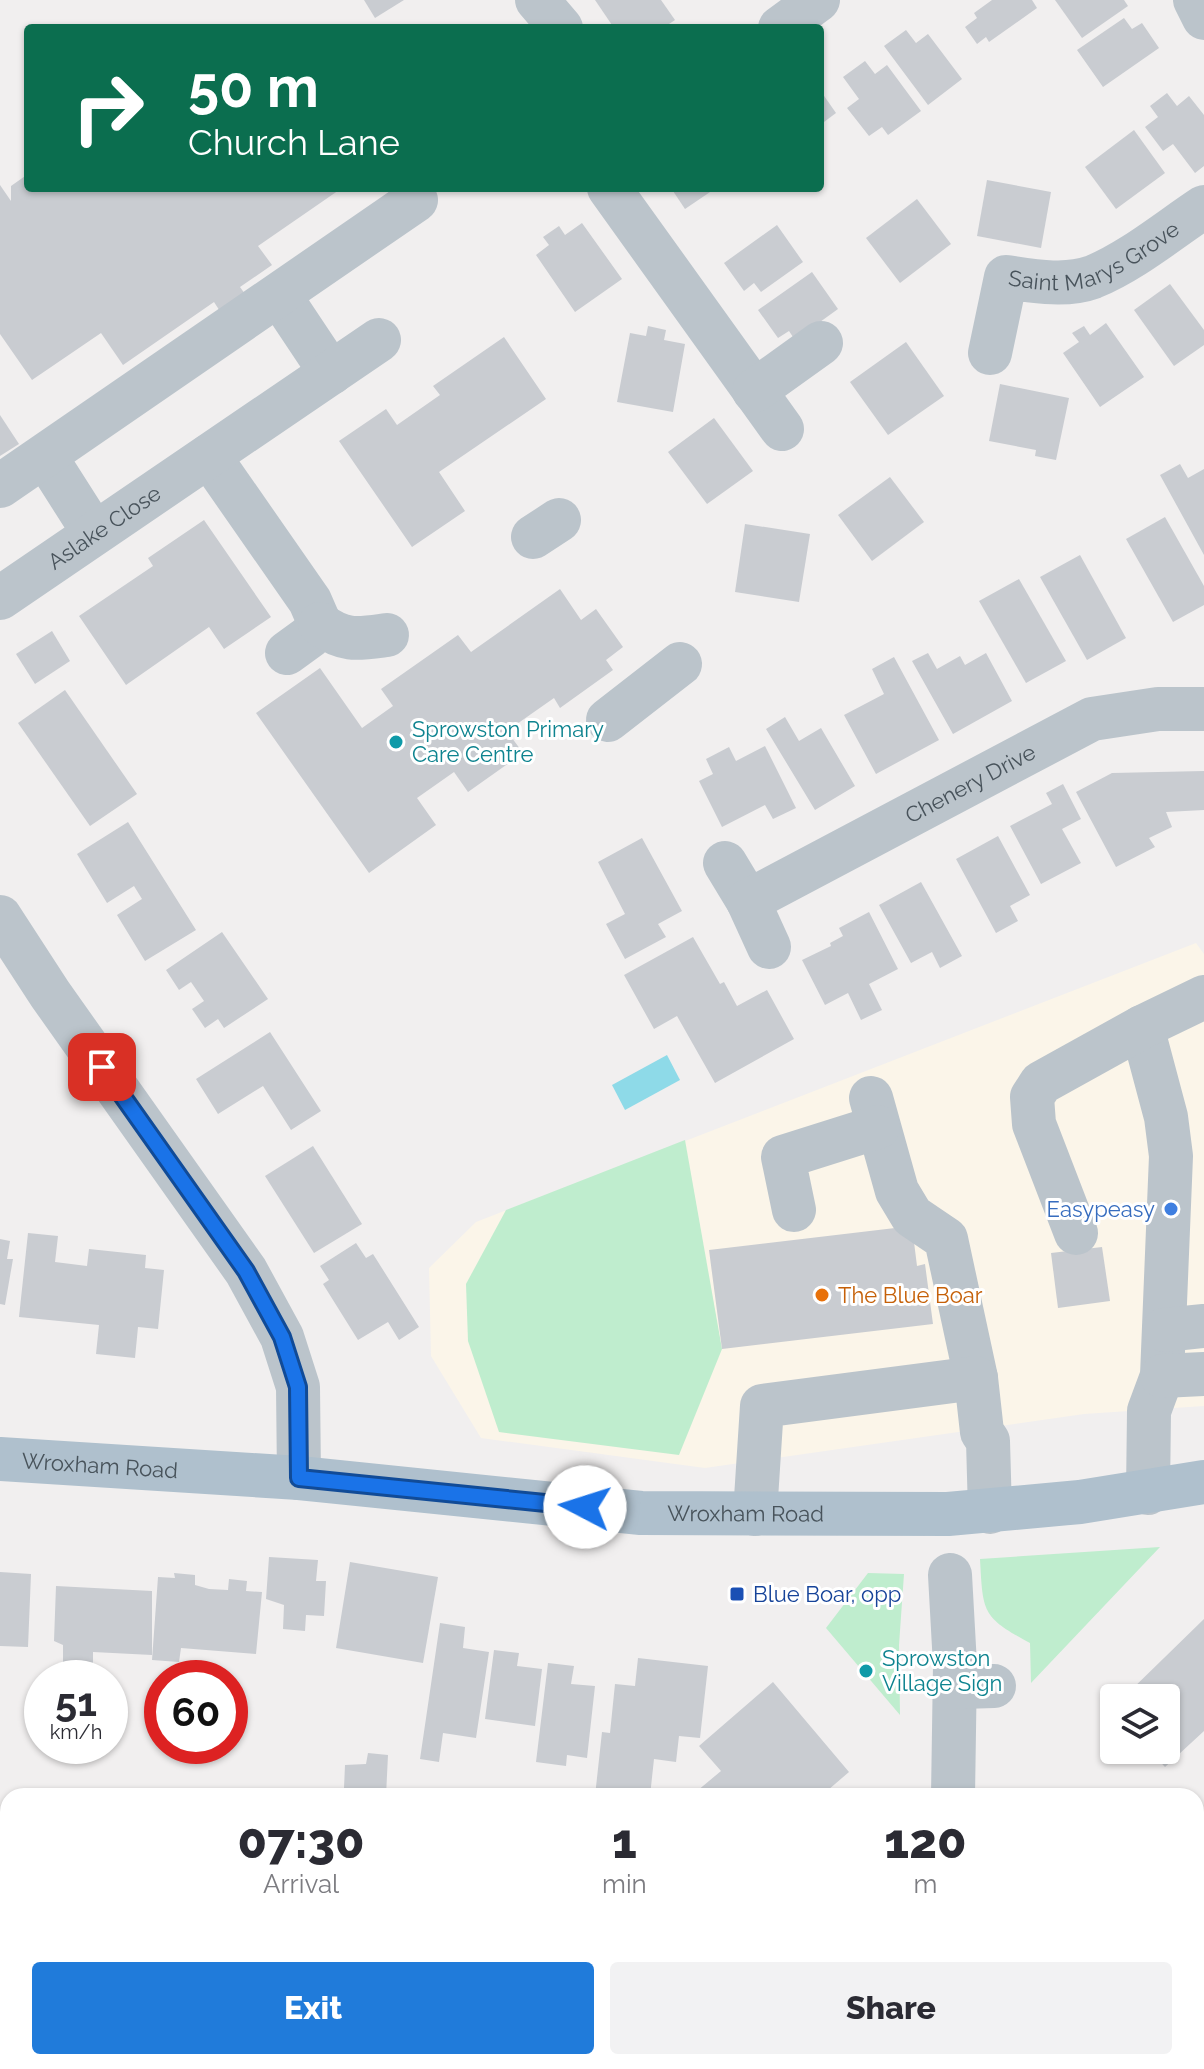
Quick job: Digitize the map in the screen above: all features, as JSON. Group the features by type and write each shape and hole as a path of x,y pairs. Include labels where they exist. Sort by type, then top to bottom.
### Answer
{"main road":[{"name":"Wroxham Road","path":"0,1459 299,1478 641,1513 990,1512 1148,1493 1204,1482"}],"street":[{"path":"537,0 558,24"},
{"path":"785,24 818,0"},
{"path":"1195,0 1204,18"},
{"path":"612,192 782,429"},
{"path":"0,486 416,200"},
{"name":"Saint Marys Grove","path":"990,353 1006,277 1043,283 1091,278 1129,257 1204,207"},
{"path":"279,295 331,373"},
{"name":"Aslake Close","path":"0,598 379,340"},
{"path":"754,391 821,343"},
{"path":"45,456 94,533"},
{"path":"209,456 310,601 354,633 309,637 287,653"},
{"path":"608,720 680,664"},
{"name":"Chenery Drive","path":"748,901 1092,719 1158,709 1204,709"},
{"path":"725,863 748,901 769,947"},
{"path":"0,917 50,994 246,1271 282,1337 298,1387 299,1478"},
{"path":"1076,1233 1034,1124 1032,1097 1041,1083 1204,997"},
{"path":"1142,1027 1166,1117 1184,1328 1183,1375 1149,1411 1148,1493"},
{"path":"794,1210 778,1142 875,1112 897,1191 912,1216 946,1239 976,1378 982,1432 988,1441 990,1512"},
{"path":"755,1514 762,1406 976,1378"},
{"path":"950,1575 955,1665 953,1788"},
{"path":"955,1665 962,1687 994,1686"}],"shaded area":[{"path":"1196,943 1204,954 1204,1406 1084,1414 705,1468 481,1438 431,1356 429,1268 476,1222"}],"green space":[{"path":"685,1140 722,1349 679,1455 499,1432 468,1341 466,1284 506,1210"},
{"path":"1160,1547 1031,1683 1030,1643 1002,1626 988,1612 982,1591 980,1559"},
{"path":"868,1573 904,1574 899,1645 900,1715 826,1628"}],"water":[{"path":"667,1055 680,1080 625,1110 612,1085"}],"building":[{"path":"364,0 404,0 375,18"},
{"path":"595,0 661,0 675,20 669,24 611,24"},
{"path":"992,0 1032,0 1037,8 989,42 986,37 977,44 965,27 977,18 974,13"},
{"path":"1055,0 1124,0 1128,6 1082,38"},
{"path":"1124,18 1132,29 1142,23 1159,48 1103,87 1077,50"},
{"path":"906,30 916,43 928,34 962,79 928,105 884,46"},
{"path":"865,61 875,74 887,65 921,111 888,135 882,127 869,136 847,108 859,99 843,77"},
{"path":"1167,93 1177,106 1189,96 1204,115 1204,166 1195,173 1173,144 1163,151 1145,127 1158,117 1150,106"},
{"path":"824,96 836,113 824,122"},
{"path":"1134,130 1165,173 1116,209 1085,167"},
{"path":"24,177 24,192 336,192 258,246 272,265 240,287 250,301 225,319 214,302 123,365 101,333 32,380 0,334 0,185 11,201 11,186"},
{"path":"987,180 1051,192 1041,248 977,236"},
{"path":"674,192 710,192 685,209"},
{"path":"917,199 951,244 900,283 866,238"},
{"path":"582,223 622,279 575,312 536,255 549,245 543,237 559,226 565,235"},
{"path":"777,225 803,262 761,292 754,283 744,291 724,263"},
{"path":"812,272 838,309 795,340 789,331 778,338 758,310"},
{"path":"1170,284 1204,330 1204,345 1174,366 1134,310"},
{"path":"1106,323 1144,377 1100,407 1063,353 1079,342 1072,333 1084,326 1090,335"},
{"path":"648,326 666,330 664,340 685,344 673,412 617,402 630,333 646,336"},
{"path":"504,337 546,399 439,472 465,511 412,547 339,441 386,409 397,425 440,395 433,386"},
{"path":"906,342 944,396 888,435 850,382"},
{"path":"1000,384 1069,398 1056,460 1035,456 1036,450 989,441"},
{"path":"0,415 19,444 0,456"},
{"path":"714,418 753,471 707,504 668,452"},
{"path":"1180,464 1188,478 1204,469 1204,555 1160,475"},
{"path":"890,477 924,522 872,561 838,515"},
{"path":"1165,517 1204,586 1204,605 1173,622 1126,539"},
{"path":"204,520 271,617 224,649 209,627 126,685 79,616 153,566 148,558"},
{"path":"745,524 810,534 799,602 735,592"},
{"path":"1080,555 1126,638 1087,660 1040,577"},
{"path":"1019,579 1066,661 1026,683 979,601"},
{"name":"Sprowston Primary Care Centre","path":"560,589 581,620 596,609 623,647 606,660 613,670 560,708 554,698 507,731 523,753 468,792 454,772 417,798 436,825 369,873 256,713 320,668 362,728 393,706 381,689 458,635 471,652"},
{"path":"52,631 70,661 35,684 16,654"},
{"path":"928,653 937,669 960,656 965,665 986,653 1012,701 953,734 912,661"},
{"path":"894,657 939,740 876,774 844,715 884,694 872,669"},
{"path":"65,690 137,794 90,826 18,723"},
{"path":"785,717 799,741 821,728 855,786 815,810 766,729"},
{"path":"765,746 796,808 773,819 765,805 722,827 699,781 713,774 706,759 729,747 736,761"},
{"path":"1204,771 1204,810 1166,812 1172,827 1149,838 1155,847 1116,867 1076,792 1112,773"},
{"path":"1063,784 1081,819 1062,829 1081,863 1041,884 1010,826 1052,804 1046,793"},
{"path":"128,822 196,930 145,961 117,915 142,899 134,886 107,903 77,854"},
{"path":"998,836 1030,895 1010,906 1018,921 996,933 956,859"},
{"path":"642,838 682,911 658,924 666,937 625,959 606,924 625,914 598,862"},
{"path":"921,882 962,956 940,968 932,952 911,963 879,905"},
{"path":"869,912 898,969 869,984 882,1010 861,1020 848,993 825,1005 802,960 831,946 830,943 843,936 839,928"},
{"path":"222,932 268,999 224,1028 218,1019 205,1028 192,1009 204,1001 191,982 179,990 166,970"},
{"path":"693,937 720,984 724,982 737,1006 767,990 794,1039 715,1083 677,1016 654,1029 624,975"},
{"path":"270,1032 321,1111 291,1130 263,1086 218,1114 196,1079"},
{"path":"313,1146 362,1224 314,1253 265,1176"},
{"name":"The Blue Boar","path":"912,1226 917,1266 925,1264 933,1324 722,1349 709,1250"},
{"path":"28,1233 58,1236 55,1262 87,1266 89,1249 146,1255 145,1268 164,1270 158,1329 138,1327 135,1358 96,1354 99,1325 19,1317"},
{"path":"0,1239 10,1241 7,1259 13,1259 5,1305 0,1304"},
{"path":"356,1243 366,1258 373,1254 419,1327 399,1340 388,1322 358,1340 323,1284 329,1280 320,1266"},
{"path":"1102,1247 1110,1301 1058,1308 1051,1253"},
{"path":"269,1557 318,1560 316,1581 326,1581 324,1616 306,1615 305,1631 283,1629 284,1605 266,1599"},
{"path":"350,1562 438,1577 423,1663 336,1648"},
{"path":"0,1572 31,1574 28,1647 0,1646"},
{"path":"174,1573 195,1575 195,1585 228,1590 229,1579 247,1581 246,1591 262,1592 256,1654 181,1648 179,1660 152,1660 158,1577 175,1578"},
{"path":"56,1586 152,1591 152,1655 93,1652 93,1660 63,1660 63,1645 54,1641"},
{"path":"1204,1619 1204,1731 1180,1753 1180,1684 1137,1684"},
{"path":"440,1623 465,1627 463,1648 489,1652 476,1738 443,1733 439,1762 420,1759"},
{"path":"494,1650 519,1653 517,1666 542,1669 535,1726 485,1719"},
{"path":"638,1658 708,1666 700,1738 679,1736 676,1762 654,1759 651,1788 596,1788 602,1732 610,1733 615,1684 635,1686"},
{"path":"548,1663 574,1666 571,1684 595,1686 587,1758 567,1755 566,1766 536,1762"},
{"path":"773,1682 849,1772 830,1788 701,1788 721,1771 699,1746"},
{"path":"368,1753 388,1755 386,1788 344,1788 345,1765 366,1764"}],"place":[{"name":"Sprowston Primary Care Centre","path":"396,742"},
{"name":"Easypeasy","path":"1171,1209"},
{"name":"The Blue Boar","path":"822,1295"},
{"name":"Blue Boar, opp","path":"737,1594"},
{"name":"Sprowston Village Sign","path":"866,1671"}],"route":[{"path":"102,1067 246,1271 282,1337 298,1387 299,1478 585,1507"}]}
